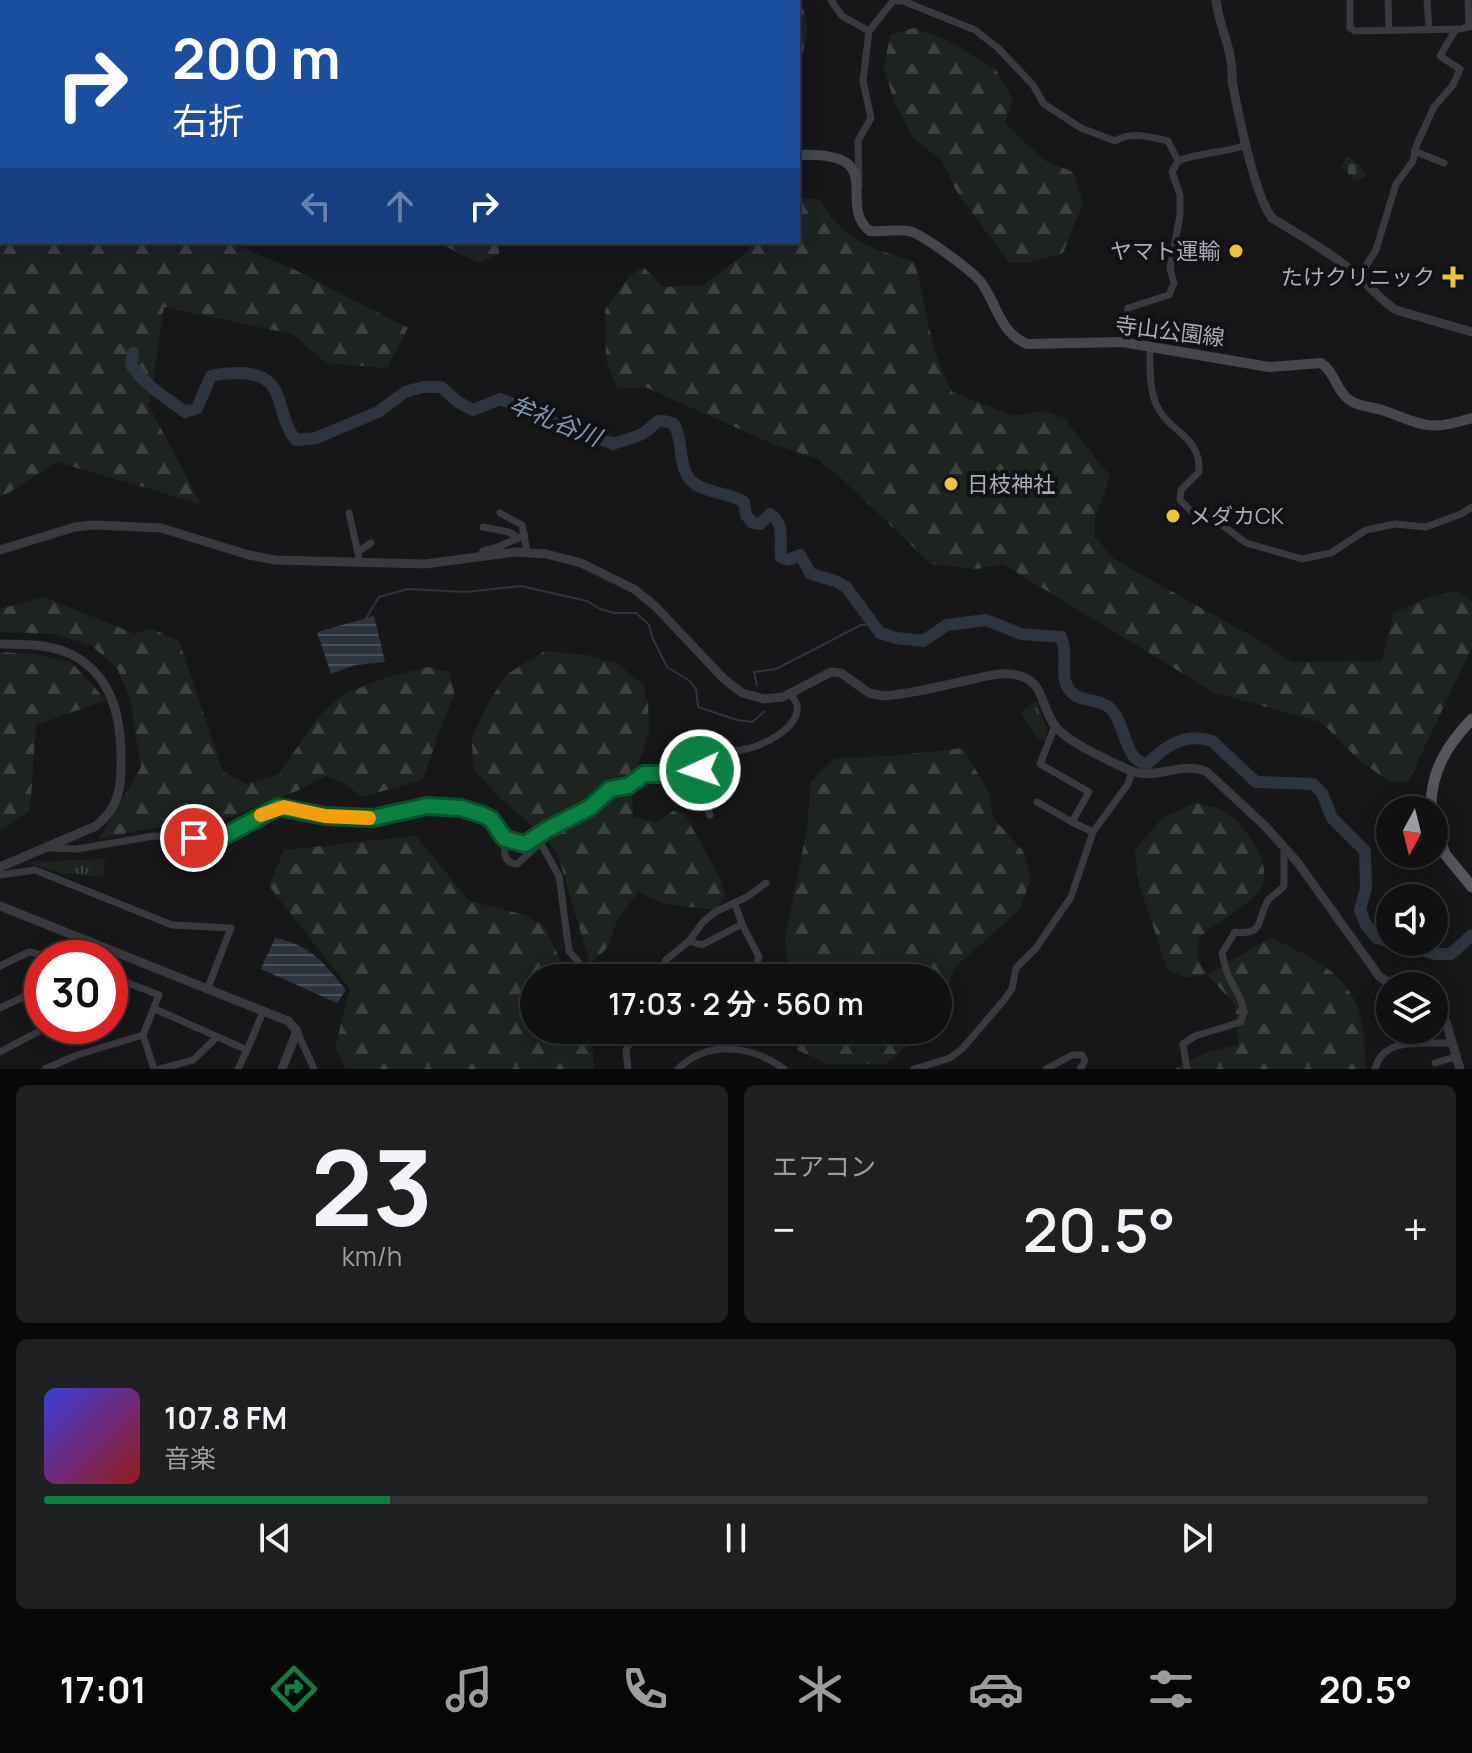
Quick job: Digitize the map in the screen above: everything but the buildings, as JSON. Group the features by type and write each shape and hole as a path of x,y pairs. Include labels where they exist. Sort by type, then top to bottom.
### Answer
{"main road":[{"name":"寺山公園線","path":"800,155 834,155 843,160 853,172 858,188 859,219 865,227 870,231 907,230 920,235 978,278 1002,325 1019,341 1036,345 1122,342 1269,367 1321,363 1332,373 1344,396 1356,404 1433,427 1453,425 1472,418"},
{"path":"1432,796 1444,753 1472,719"},
{"path":"1448,858 1472,887"}],"street":[{"path":"831,0 842,16 869,31"},
{"path":"858,188 861,184 858,141 871,118 863,81 869,31 893,1 903,0 975,30 986,38 1033,85 1044,104 1057,114 1081,128 1115,141 1138,135 1168,141 1178,161"},
{"path":"1216,0 1231,57 1232,82 1247,145 1261,198 1272,218 1330,254 1396,310 1472,332"},
{"path":"1350,0 1350,28 1355,31 1470,26 1468,0"},
{"path":"1388,0 1389,30"},
{"path":"1427,0 1429,28"},
{"path":"1359,277 1372,258 1391,208 1393,191 1413,161 1414,151 1434,107 1458,76 1460,69 1440,56 1456,29"},
{"path":"1122,342 1128,308 1169,295 1174,283 1170,269 1177,237 1180,195 1172,172 1178,161 1198,153 1230,151 1247,145"},
{"path":"1414,151 1444,163"},
{"path":"1150,347 1151,382 1156,405 1194,446 1199,458 1199,472 1181,490 1180,500 1191,511 1218,522 1246,543 1291,558 1311,559 1331,553 1366,530 1395,524 1426,527 1472,507"},
{"path":"349,513 360,562"},
{"path":"500,513 522,525 521,536 527,552"},
{"path":"0,550 75,527 125,525 176,531 262,558 425,564 527,552 573,560 634,589 655,606 724,679 742,693 764,699 790,693 831,672 841,673 869,693 883,696 994,675 1018,675 1027,678 1041,691 1055,726 1068,737 1132,771 1156,774 1190,767 1207,772 1284,847 1376,972"},
{"path":"483,527 521,536"},
{"path":"480,557 483,551 521,536"},
{"path":"359,551 371,543"},
{"path":"0,644 37,645 76,657 102,681 118,714 121,777 114,805 96,826 0,867"},
{"path":"710,815 704,804 700,770 704,744 711,742 743,750 777,736 795,718 797,705 790,693"},
{"path":"1055,726 1040,764 1089,792 1072,822"},
{"path":"505,839 504,854 513,865 558,826 591,807 610,789 628,786 644,774 684,774 700,770"},
{"path":"914,1069 950,1058 962,1049 1004,1000 1012,989 1016,968 1036,948 1071,897 1093,832 1128,784 1132,771"},
{"path":"1037,802 1093,832"},
{"path":"46,848 77,849 154,836 221,838 261,815 284,807 325,816 373,818 427,806 461,808 491,819 505,839 520,844 529,843 548,829 558,826"},
{"path":"540,842 559,876 569,951 580,964"},
{"path":"1187,1069 1183,1044 1195,1036 1241,1022 1245,1011 1228,977 1222,953 1235,932 1249,934 1255,931 1269,899 1284,886 1284,847"},
{"path":"0,875 35,870 172,925 231,928 207,990"},
{"path":"667,964 674,951 689,941 715,912 735,904 766,883"},
{"path":"735,904 759,957 758,964"},
{"path":"0,906 288,1021 297,1031 314,1069"},
{"path":"689,941 702,945 742,924"},
{"path":"0,966 24,954"},
{"path":"128,982 159,995 143,1035 157,1069 193,1060 216,1038"},
{"path":"0,1008 24,997"},
{"path":"155,1009 247,1050"},
{"path":"238,1069 263,1012"},
{"path":"282,1069 297,1031"},
{"path":"1448,1032 1460,1069"},
{"path":"45,1069 77,1055 143,1035"},
{"path":"0,1052 24,1039"},
{"path":"1375,1069 1380,1054 1391,1047 1451,1043"},
{"path":"628,1069 626,1050 629,1044"},
{"path":"678,1069 699,1054 727,1049 753,1052 784,1069"},
{"path":"1046,1069 1072,1055 1082,1055 1085,1061 1080,1069"},
{"path":"1435,1063 1455,1057"}],"green space":[{"path":"800,4 807,24 800,59"},
{"path":"914,28 949,41 996,70 1013,100 1005,123 1045,161 1073,172 1083,203 1063,253 1027,263 1009,263 957,192 942,161 913,137 894,102 884,67 890,35"},
{"path":"1348,156 1361,166 1367,176 1355,181 1341,166"},
{"path":"800,198 819,199 849,235 871,247 915,262 934,350 952,392 1014,416 1043,411 1064,418 1110,476 1095,519 1095,537 1114,559 1264,643 1292,662 1382,661 1394,613 1429,597 1457,591 1472,601 1472,647 1408,782 1388,781 1357,758 1321,722 1215,693 1003,564 977,569 931,564 818,459 773,444 645,387 618,389 606,360 605,310 629,277 643,267 664,287 703,285 747,252 751,244 800,244"},
{"path":"0,244 234,244 295,270 408,328 387,368 327,363 292,334 164,307 149,406 201,504 57,462 0,498"},
{"path":"441,244 499,244 499,254 478,263"},
{"path":"44,597 135,634 150,628 179,641 223,772 247,784 279,774 318,717 342,695 387,677 428,667 449,672 455,696 422,780 362,797 344,783 326,776 299,790 216,822 146,829 99,839 141,767 130,699 117,668 92,646 56,634 0,632 0,609"},
{"path":"545,651 587,655 618,664 643,685 648,704 649,732 631,786 633,817 657,822 673,811 684,813 719,876 725,896 716,910 664,904 638,892 617,920 607,948 590,964 558,855 542,834 501,799 473,769 472,737 507,674"},
{"path":"0,652 39,655 71,662 106,700 36,725 30,810 0,832"},
{"path":"1036,701 1047,729 1045,741 1037,739 1021,712"},
{"path":"963,748 989,793 993,818 1023,851 1031,880 1019,910 955,967 952,975 952,964 788,964 785,938 808,824 810,783 835,758 893,756"},
{"path":"1195,803 1219,809 1246,831 1259,853 1264,876 1262,886 1251,899 1199,938 1198,957 1207,974 1185,978 1167,969 1138,880 1135,850 1162,818"},
{"path":"416,836 469,901 525,915 544,926 562,964 520,964 520,1044 592,1044 594,1069 346,1069 335,1048 350,989 269,886 284,850"},
{"path":"105,859 104,877 60,873 26,862"},
{"path":"1271,938 1314,959 1338,978 1356,1003 1362,1025 1366,1069 1175,1069 1207,1052 1238,1045 1235,1005 1207,974"},
{"path":"796,1044 911,1044 885,1064 829,1064 797,1050"}],"shaded area":[{"path":"374,616 385,662 355,665 331,674 317,632"},
{"path":"275,938 298,945 323,964 346,990 337,1003 261,969"}],"waterway":[{"name":"牟礼谷川","path":"133,353 131,365 143,379 185,412 197,408 211,376 242,373 267,381 274,388 296,440 316,438 378,412 405,392 423,387 441,387 473,410 500,399 582,436 613,444 642,434 658,422 674,424 689,478 701,487 744,502 746,515 753,523 760,524 770,514 775,518 780,528 781,557 788,560 800,555 811,574 846,587 880,633 923,641 947,625 986,620 1021,634 1061,637 1067,686 1076,696 1111,709 1129,749 1139,761 1147,764 1176,742 1202,739 1212,741 1256,782 1313,784 1322,793 1332,818 1365,851 1366,888 1360,910 1366,925 1376,937"},
{"path":"365,620 379,597 408,589 465,592 521,586 587,601 614,613 636,613 649,625 667,667 690,681 696,689 698,707 752,722 765,711"},
{"path":"757,686 754,672 776,669 861,625 872,625"},
{"name":"牟礼谷川","path":"1448,954 1472,935"}],"slow traffic":[{"path":"261,815 284,807 325,816 369,818"}],"place":[{"name":"ヤマト運輸","path":"1236,251"},
{"name":"たけクリニック","path":"1453,277"},
{"name":"日枝神社","path":"951,484"},
{"name":"メダカCK","path":"1173,516"}],"route":[{"path":"194,838 221,838 278,807 325,816 373,818 427,806 461,808 483,815 491,819 505,839 525,844 591,807 610,789 628,786 644,774 684,774 700,770"}]}
